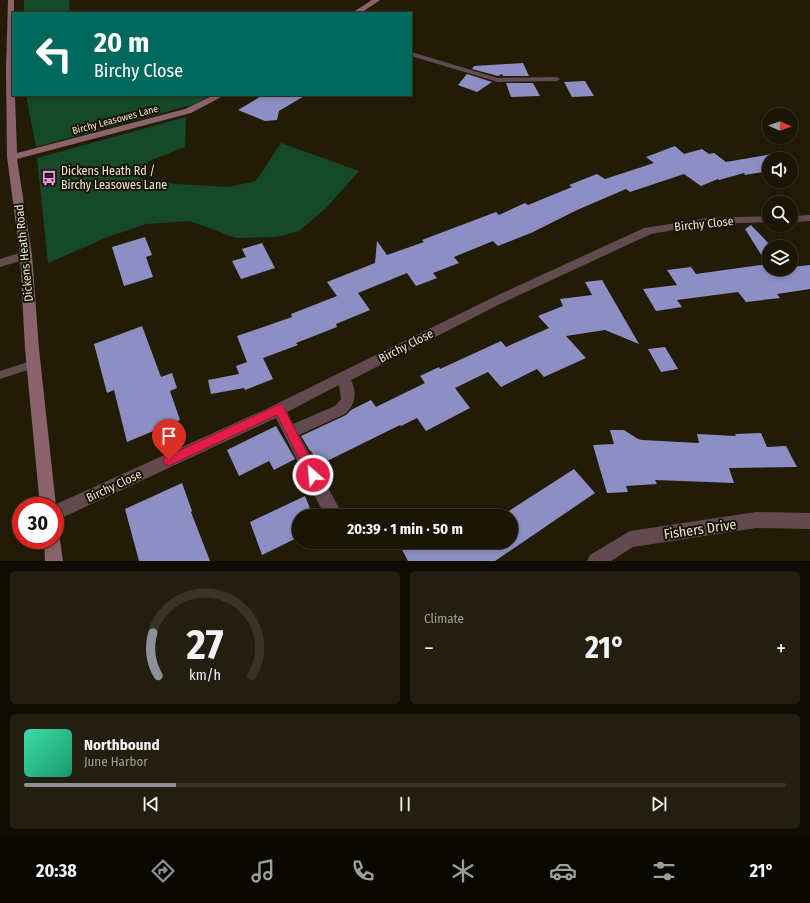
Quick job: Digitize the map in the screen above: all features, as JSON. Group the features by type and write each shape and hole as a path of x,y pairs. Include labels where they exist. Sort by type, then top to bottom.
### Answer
{"street":[{"name":"Dickens Heath Road","path":"11,0 10,70 6,114 26,255 34,364 47,497"},
{"path":"358,12 377,0"},
{"name":"Birchy Leasowes Lane","path":"12,157 188,111 219,96"},
{"path":"798,219 810,218"},
{"name":"Birchy Close","path":"64,509 280,409 500,299 648,231 708,221 762,219"},
{"path":"0,262 26,255"},
{"path":"290,432 340,410 346,405 349,398 348,390 343,378"},
{"path":"280,409 290,432 330,509"},
{"name":"Fishers Drive","path":"596,561 630,539 756,520 810,521"},
{"path":"53,549 54,561"}],"lane":[{"path":"412,54 498,80 557,79"},
{"path":"0,375 34,364"}],"green space":[{"path":"24,0 69,0 70,11 72,12 24,12"},
{"path":"26,96 209,96 195,104 36,147"},
{"path":"186,117 185,147 149,161 138,178 176,184 228,187 256,181 281,143 359,171 326,208 299,231 277,237 236,238 190,221 146,224 108,237 48,263 37,158"}],"building":[{"path":"523,63 529,76 503,76 502,74 498,76 472,69 474,66"},
{"path":"467,74 492,82 477,92 458,85"},
{"path":"585,81 594,96 572,97 564,82"},
{"path":"506,83 533,83 540,96 511,97"},
{"path":"261,96 304,96 279,111 277,120 265,121 238,110"},
{"path":"675,146 684,154 702,149 709,154 714,153 726,162 762,156 762,172 745,175 744,173 718,179 701,186 684,174 630,192 626,189 577,210 531,233 498,246 493,241 454,257 459,263 433,273 437,278 416,286 407,273 358,293 370,310 336,324 337,327 296,343 298,345 263,358 273,379 245,390 244,388 211,394 208,380 239,374 236,366 247,362 237,336 292,317 291,314 337,296 327,282 375,263 377,241 387,255 424,242 422,240 496,212 499,215 525,203 528,205 572,187 569,185 597,174 605,179 654,163 646,157"},
{"path":"751,225 765,240 762,240 762,256 745,229"},
{"path":"145,237 152,255 146,257 153,277 124,286 112,247"},
{"path":"262,243 275,268 241,279 232,261 246,257 242,249"},
{"path":"762,265 762,276 798,276 798,266 810,265 810,289 777,294 780,298 746,302 738,292 677,300 682,307 656,311 643,289 677,285 667,270 691,267 696,274"},
{"path":"602,280 639,344 605,330 566,336 586,358 544,377 537,369 501,387 488,372 455,388 470,408 426,431 417,418 319,465 301,436 346,415 351,410 371,400 376,407 425,383 420,376 439,367 440,369 501,341 506,347 549,328 538,316 563,306 560,299 592,295 585,282"},
{"path":"142,326 161,377 172,373 177,388 170,391 180,420 127,442 114,390 107,393 94,344"},
{"path":"665,347 678,369 661,372 648,349"},
{"path":"276,426 295,459 274,470 269,461 239,476 227,450"},
{"path":"610,430 624,430 642,440 699,443 697,434 736,436 735,434 761,433 767,447 786,446 797,467 729,468 734,483 655,480 657,484 626,486 628,492 607,493 593,445 614,444"},
{"path":"574,469 595,493 518,545 518,509 512,509"},
{"path":"182,483 192,511 191,512 210,561 139,561 125,509"},
{"path":"305,496 310,509 292,509 292,540 262,555 250,522"},
{"path":"402,549 513,549 495,561 408,561"}],"place":[{"name":"Dickens Heath Rd / Birchy Leasowes Lane","path":"49,178"}],"route":[{"path":"169,460 280,409 290,432 313,475"}]}
